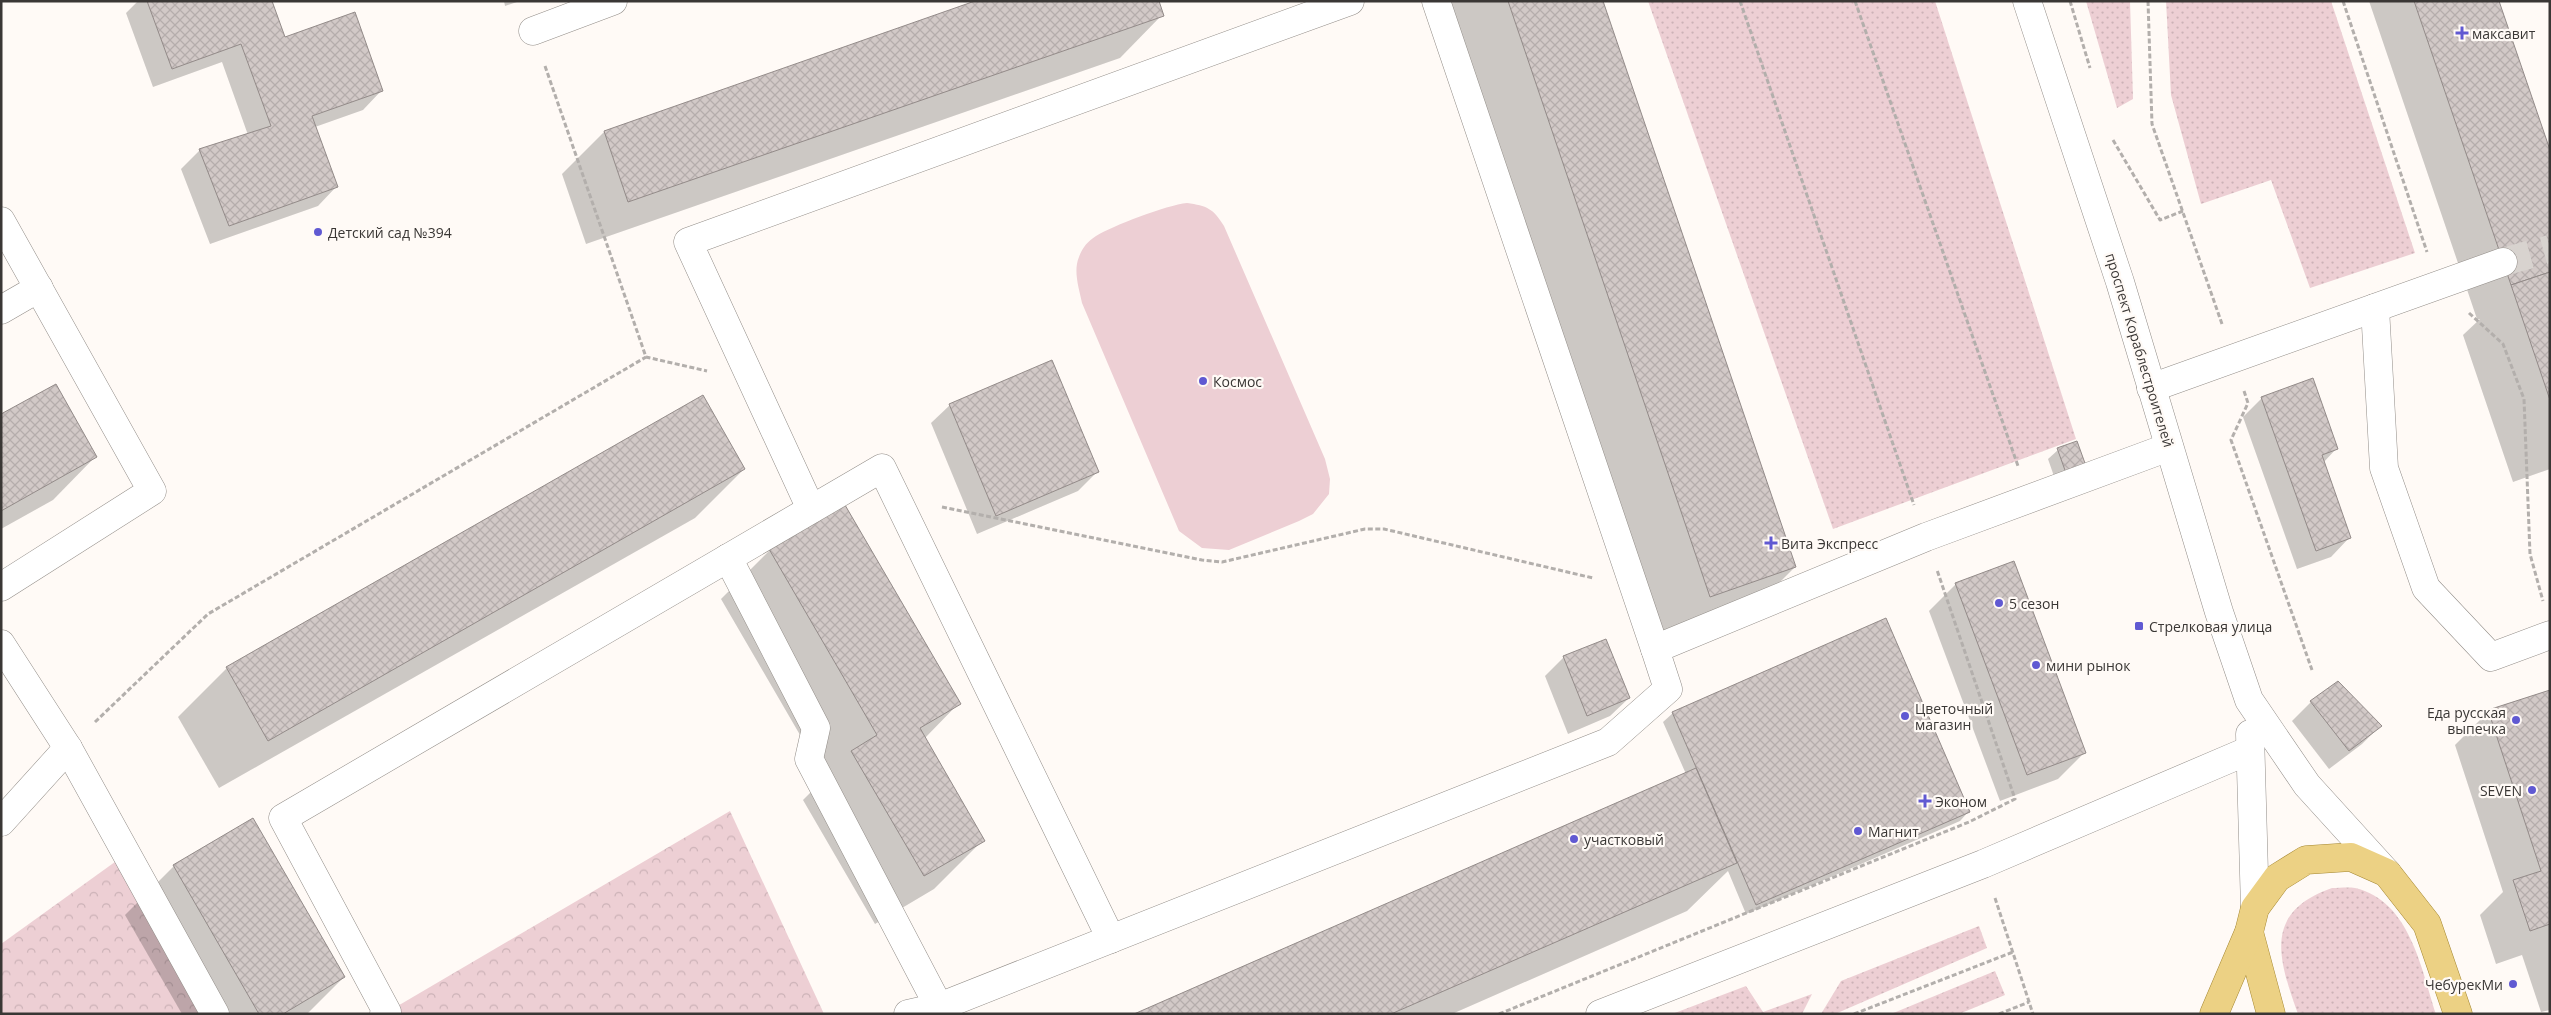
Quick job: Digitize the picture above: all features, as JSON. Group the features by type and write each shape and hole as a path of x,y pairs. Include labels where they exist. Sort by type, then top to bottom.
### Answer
{"main road":[{"path":"2214,1014 2252,920 2277,878 2306,860 2351,857 2387,873 2427,924 2458,1014"},
{"path":"2252,920 2271,1014"}],"street":[{"path":"533,30 613,1"},
{"path":"811,509 688,242 1284,12 1350,1"},
{"path":"908,1014 939,1007 1608,742 1668,689 1436,1"},
{"name":"проспект Кораблестроителей","path":"2027,1 2117,272 2219,612 2249,700"},
{"path":"1,221 152,491 1,586"},
{"path":"2151,388 2437,284 2503,262"},
{"path":"1,310 39,288"},
{"path":"2375,308 2384,468 2426,588 2491,657 2550,635"},
{"path":"1655,649 1926,537 2169,447"},
{"path":"384,1014 387,1012 283,818 882,468 1111,938"},
{"path":"728,558 816,728 809,759 939,1007"},
{"path":"1,644 68,748 215,1014"},
{"path":"2249,700 2252,920"},
{"path":"2249,700 2307,785 2387,873"},
{"path":"1,822 68,748"},
{"path":"1600,1014 1983,864 2250,750"}],"path":[{"path":"1499,1014 1969,822 2015,799 1740,1"},
{"path":"1855,1 2029,498"},
{"path":"2070,1 2092,77"},
{"path":"2148,1 2152,124 2248,403 2231,440 2312,670"},
{"path":"2343,1 2437,284 2503,344 2524,399 2530,554 2545,608"},
{"path":"533,30 646,357"},
{"path":"2109,134 2160,220 2183,211"},
{"path":"68,748 208,614 646,357 753,382"},
{"path":"897,498 1202,560 1222,562 1364,530 1384,529 1635,588"},
{"path":"1983,864 2014,952 2033,1014"},
{"path":"1854,1014 2014,952"},
{"path":"1999,1014 2029,1002"}],"green space":[{"path":"1648,1 1935,1 2076,439 1833,529"},
{"path":"2086,1 2130,1 2133,99 2117,108"},
{"path":"2166,1 2331,1 2415,253 2310,288 2271,180 2201,204 2171,95"},
{"name":"Космос","path":"1187,203 1209,209 1224,226 1325,459 1330,479 1329,494 1313,514 1229,550 1202,548 1179,531 1082,303 1077,280 1077,262 1088,242 1093,238 1140,217"},
{"path":"730,811 824,1014 384,1014"},
{"path":"126,854 215,1014 1,1014 1,944"},
{"path":"2332,888 2355,888 2374,895 2389,907 2401,921 2418,957 2436,1014 2298,1014 2285,974 2282,956 2282,939 2286,924 2295,910 2310,898"},
{"path":"1979,926 1987,948 1835,1014 1821,1014 1841,981"},
{"path":"1995,971 2005,995 1959,1014 1891,1014"},
{"path":"1746,986 1763,1012 1812,994 1802,1014 1672,1014"}],"building":[{"path":"147,1 272,1 285,37 355,12 383,91 312,116 338,187 229,226 199,149 271,126 241,44 172,69"},
{"path":"975,1 1159,1 1164,16 628,202 604,131"},
{"path":"1508,1 1603,1 1796,567 1710,597"},
{"path":"2414,1 2499,1 2550,150 2550,272 2511,285"},
{"path":"2550,272 2550,400 2511,285"},
{"path":"1052,360 1099,472 996,516 949,404"},
{"path":"2313,378 2338,449 2322,455 2351,538 2316,551 2261,397"},
{"path":"56,384 97,457 1,511 1,414"},
{"path":"703,395 745,469 268,741 226,667"},
{"path":"2077,441 2086,466 2066,473 2057,448"},
{"path":"845,505 961,704 920,728 985,841 924,876 851,751 877,735 769,549"},
{"path":"2014,561 2086,753 2027,775 1955,583"},
{"path":"1886,618 1970,812 1756,905 1672,712"},
{"path":"1606,639 1630,698 1587,716 1563,656"},
{"path":"2338,681 2382,726 2349,751 2310,701"},
{"name":"SEVEN","path":"2550,690 2550,924 2530,931 2513,880 2541,871 2488,710"},
{"path":"1696,768 1737,863 1391,1014 1134,1014"},
{"path":"253,818 345,977 283,1014 259,1014 173,865"}],"tunnel":[{"path":"2503,262 2550,249"}],"place":[{"name":"максавит","path":"2462,33"},
{"name":"Детский сад №394","path":"318,232"},
{"name":"Космос","path":"1203,381"},
{"name":"Вита Экспресс","path":"1771,543"},
{"name":"5 сезон","path":"1999,603"},
{"name":"Стрелковая улица","path":"2139,626"},
{"name":"мини рынок","path":"2036,665"},
{"name":"Цветочный магазин","path":"1905,716"},
{"name":"Еда русская выпечка","path":"2516,720"},
{"name":"SEVEN","path":"2532,790"},
{"name":"Эконом","path":"1925,801"},
{"name":"Магнит","path":"1858,831"},
{"name":"участковый","path":"1574,839"},
{"name":"ЧебурекМи","path":"2513,984"}]}
